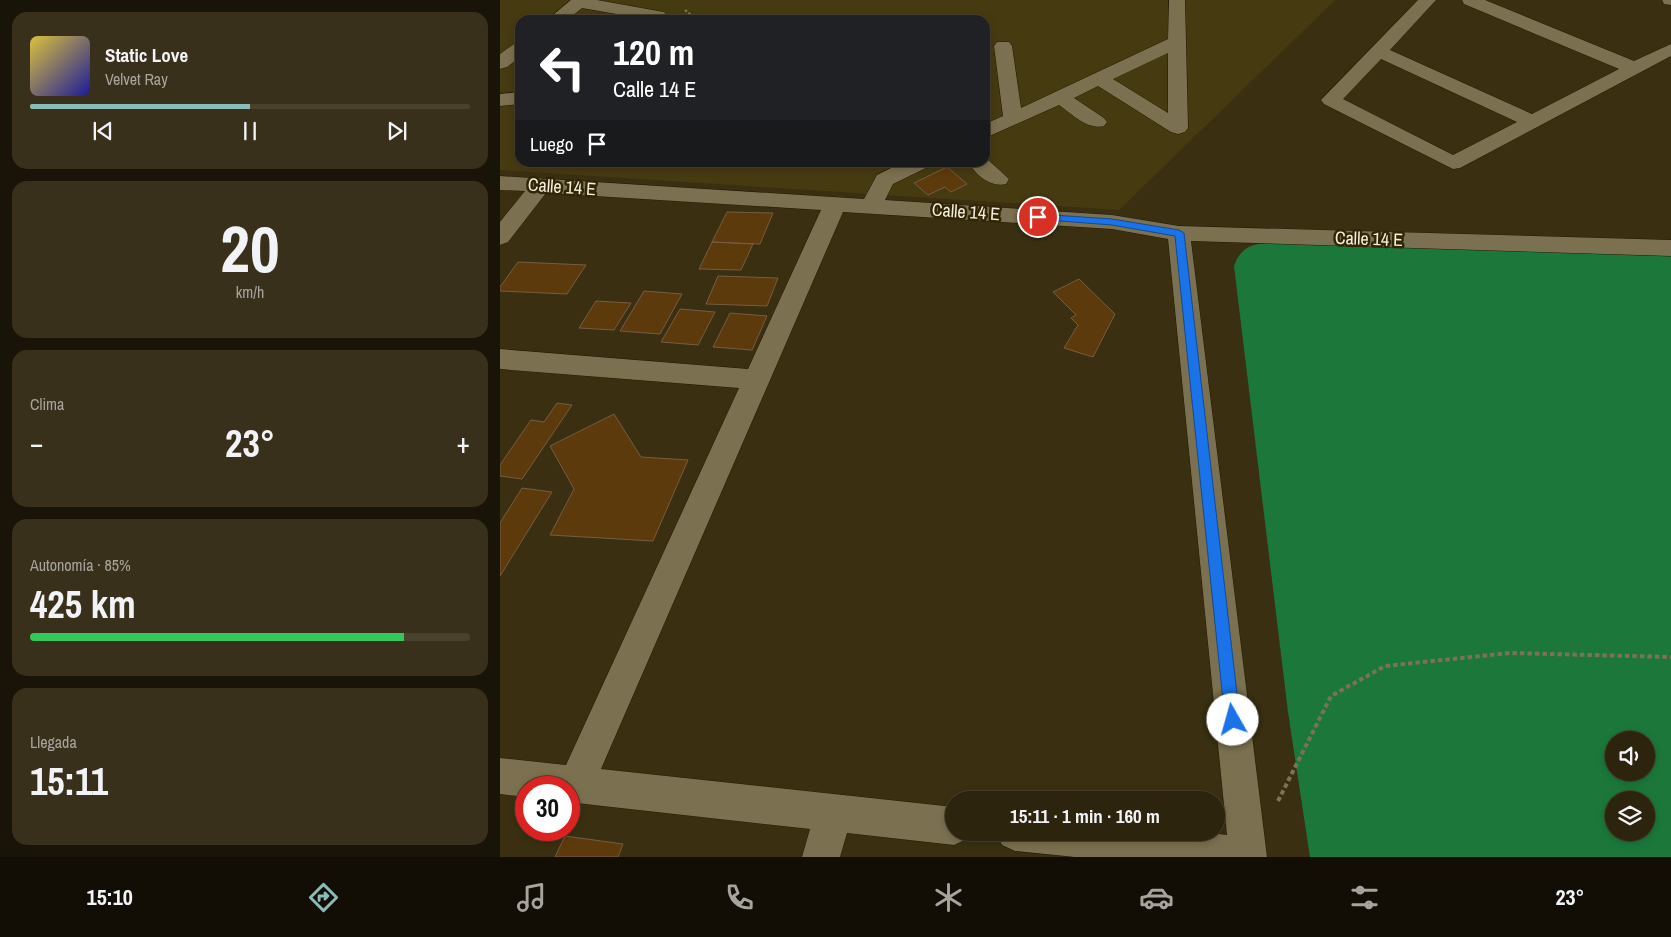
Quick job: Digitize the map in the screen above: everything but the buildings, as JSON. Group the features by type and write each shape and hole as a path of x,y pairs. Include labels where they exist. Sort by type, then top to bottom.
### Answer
{"street":[{"path":"1099,79 1178,128 1177,0"},
{"path":"1428,0 1331,100 1453,163 1671,49"},
{"path":"1470,0 1634,68"},
{"path":"560,15 573,1 616,15"},
{"path":"990,130 1177,42"},
{"path":"1003,46 1013,119"},
{"path":"500,63 515,52"},
{"path":"1378,52 1532,121"},
{"path":"1060,97 1098,122"},
{"path":"871,206 885,180 911,167"},
{"path":"984,167 998,179"},
{"name":"Calle 14 E","path":"500,182 1112,222 1179,233 1671,248"},
{"path":"500,237 541,185"},
{"path":"580,776 836,204"},
{"path":"1103,841 1248,856 1179,233"},
{"path":"500,359 758,380"},
{"path":"500,776 515,778"},
{"path":"580,785 945,825"},
{"path":"822,857 834,814"}],"path":[{"path":"1274,808 1331,696 1385,666 1510,653 1671,658"}],"shaded area":[{"path":"500,0 1335,0 1119,210 500,170"}],"green space":[{"path":"1285,242 1671,250 1671,857 1310,857 1288,712 1234,266 1242,252 1254,245"}],"route":[{"path":"1038,217 1112,222 1179,233 1233,720"}]}
